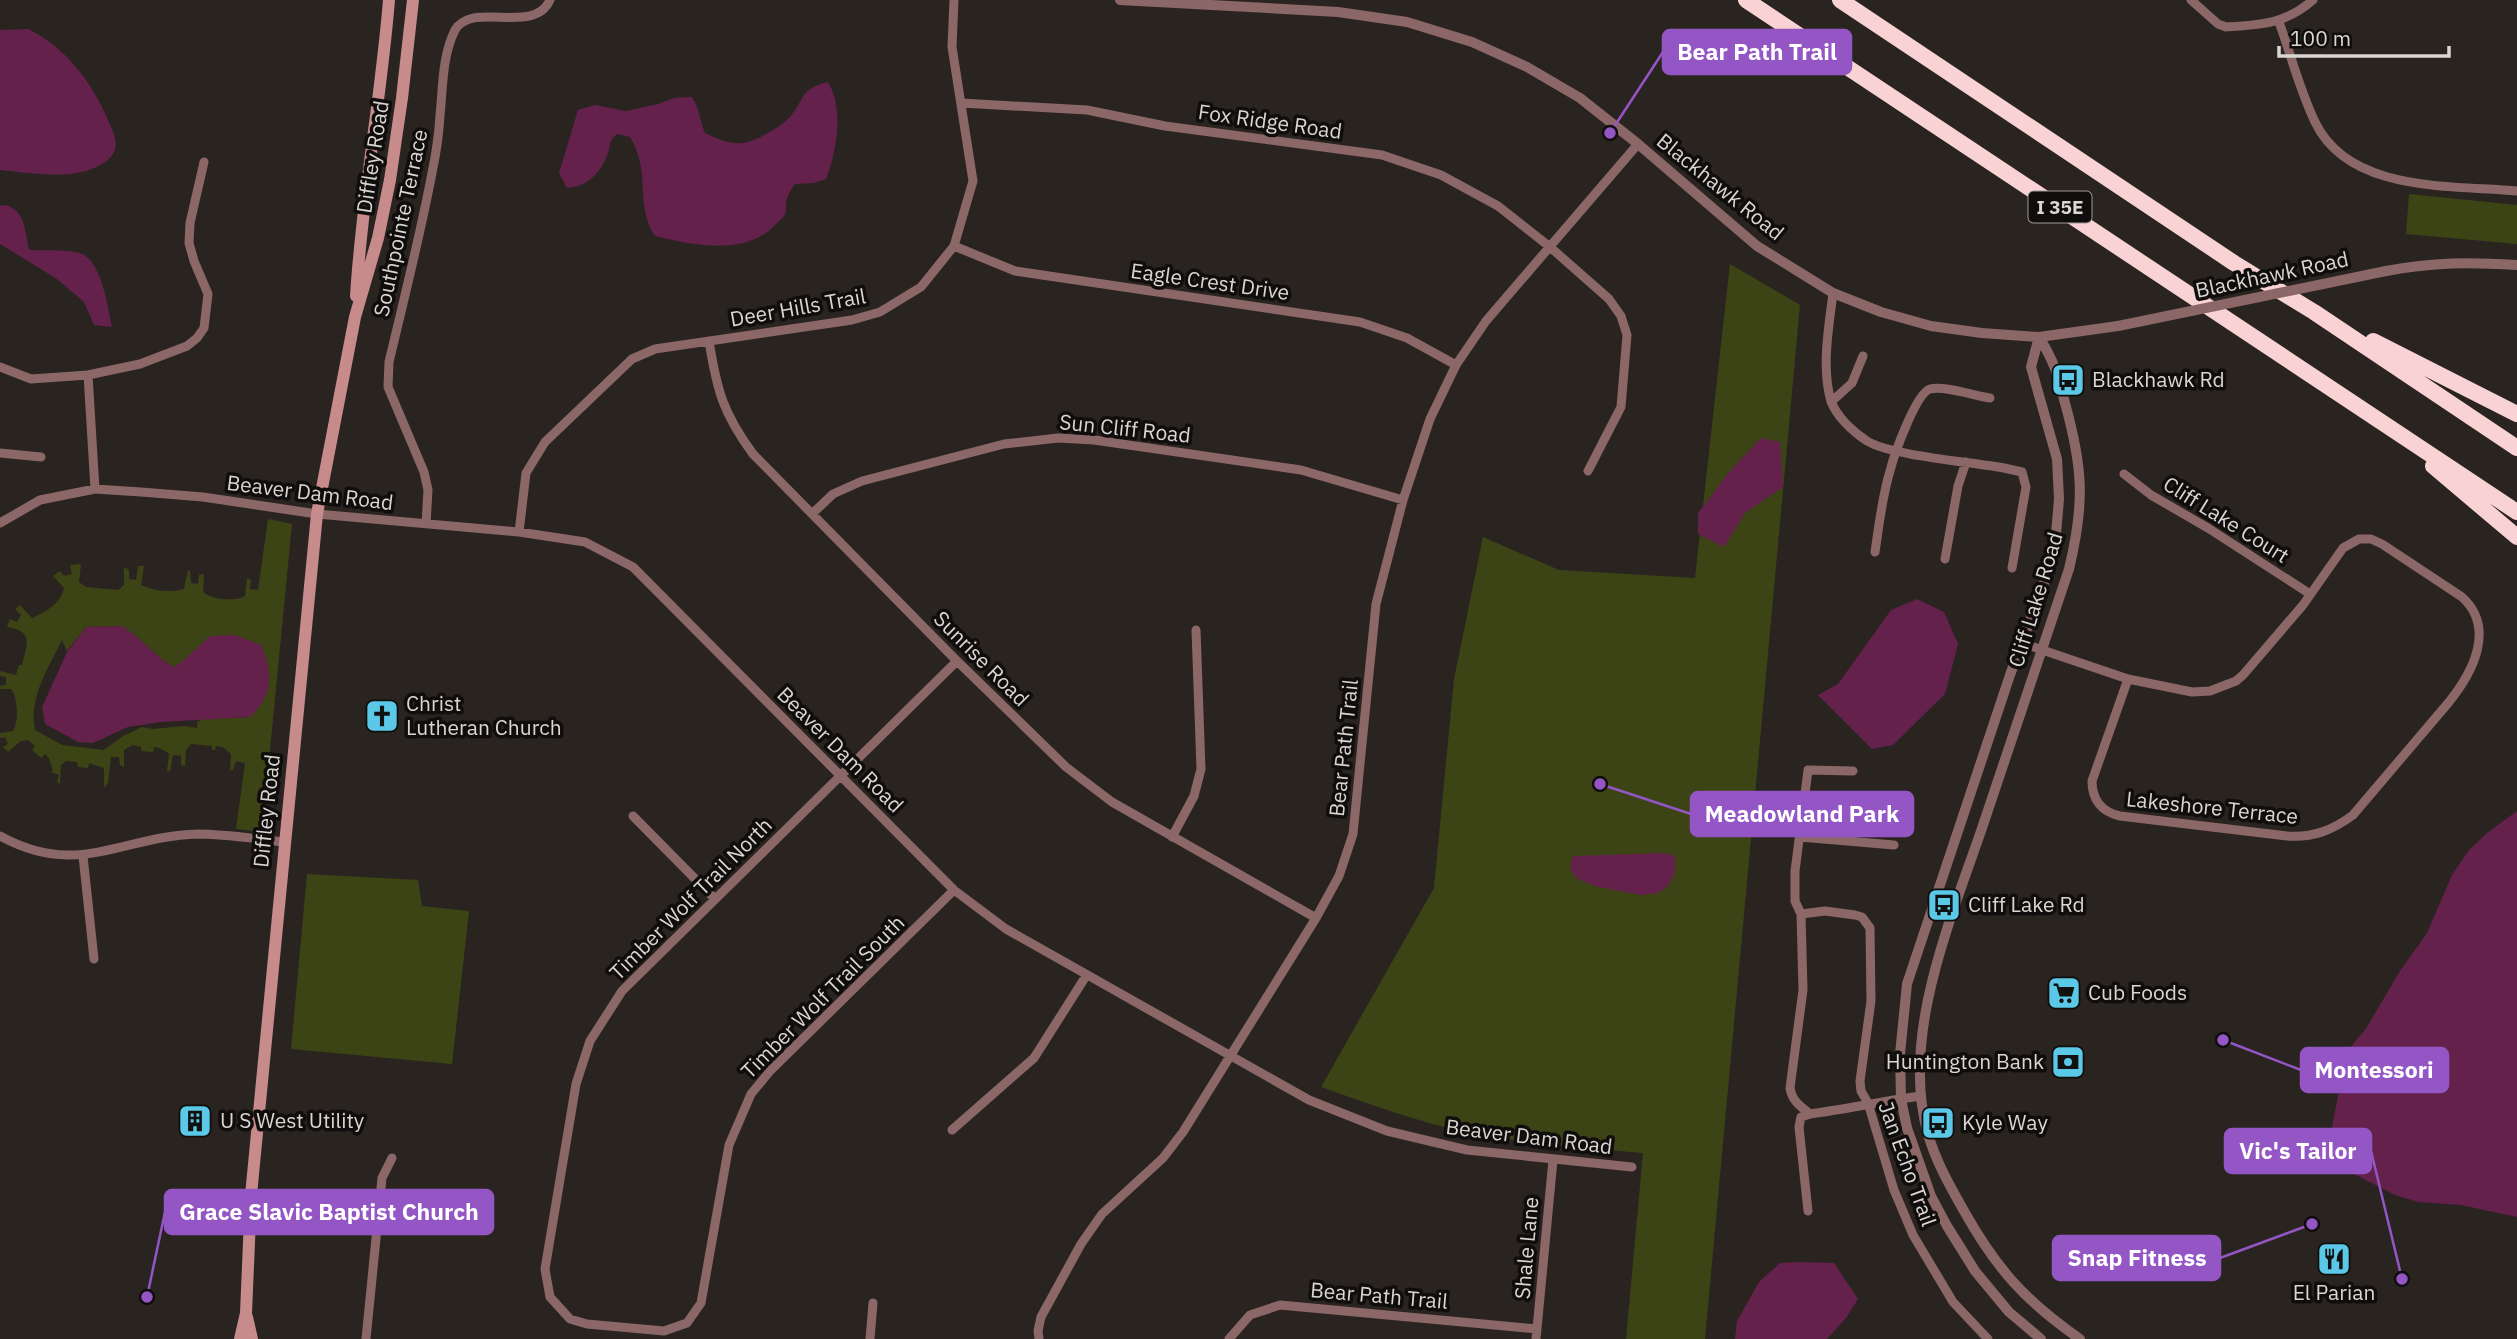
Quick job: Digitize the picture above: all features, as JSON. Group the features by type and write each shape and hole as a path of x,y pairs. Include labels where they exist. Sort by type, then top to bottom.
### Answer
{"highway":[{"name":"I 35E","path":"1746,0 2517,512"},
{"name":"I 35E","path":"1840,0 2517,448"},
{"path":"2315,312 2517,414"},
{"path":"2373,415 2517,537"}],"main road":[{"name":"Diffley Road","path":"355,317 360,234 380,90 389,0"},
{"name":"Diffley Road","path":"240,1339 246,1313 249,1221 317,514 355,317 378,238 390,180 412,0"},
{"name":"Diffley Road","path":"246,1313 253,1339"}],"street":[{"name":"Southpointe Terrace","path":"426,524 428,490 424,472 388,387 389,362 432,173 445,63 456,28 476,15 529,16 547,7 550,0"},
{"name":"Deer Hills Trail","path":"519,532 526,473 545,442 632,359 655,349 852,320 880,312 921,287 954,246 973,181 952,47 954,0"},
{"name":"Blackhawk Road","path":"1120,0 1338,12 1407,22 1472,42 1527,67 1580,98 1757,246 1833,293 1881,312 1931,326 2039,337 2118,326 2424,264 2459,262 2517,265"},
{"path":"2191,0 2218,24 2226,27 2279,22 2313,0"},
{"path":"2279,22 2315,124 2332,147 2354,165 2396,181 2517,191"},
{"name":"Fox Ridge Road","path":"961,103 1087,110 1165,126 1382,155 1441,175 1498,206 1609,299 1621,316 1627,335 1621,407 1588,471"},
{"name":"Bear Path Trail","path":"1039,1339 1041,1317 1081,1244 1102,1214 1163,1158 1176,1141 1316,918 1339,876 1353,834 1376,604 1403,500 1430,419 1456,365 1486,321 1638,144"},
{"path":"0,367 31,379 88,375 140,365 187,346 197,338 204,328 208,294 189,243 190,223 204,162"},
{"name":"Eagle Crest Drive","path":"954,246 1015,271 1360,322 1407,338 1456,365"},
{"path":"1833,293 1827,360 1831,402 1846,424 1868,442 1897,451 2022,472 2025,480 2012,568"},
{"name":"Cliff Lake Road","path":"2039,337 2031,367 2057,459 2059,499 2056,534 2045,580 1907,984 1899,1054 1901,1099 1916,1158 1931,1196 1975,1271 2009,1312 2042,1339"},
{"name":"Cliff Lake Road","path":"2039,337 2053,360 2077,448 2081,491 2078,534 2069,569 1950,921 1927,997 1921,1096 1927,1133 1940,1167 1983,1245 2017,1289 2055,1322 2080,1339"},
{"name":"Sunrise Road","path":"709,341 717,388 733,427 753,454 957,661 1066,767 1112,802 1316,918"},
{"path":"1831,402 1852,383 1863,356"},
{"path":"88,375 95,489"},
{"path":"1875,552 1890,471 1916,404 1924,392 1931,388 1990,398"},
{"name":"Sun Cliff Road","path":"812,514 832,494 862,481 1004,444 1058,438 1094,440 1301,470 1403,500"},
{"path":"0,453 41,457"},
{"path":"1945,559 1958,486 1966,461"},
{"name":"Cliff Lake Court","path":"2124,474 2151,495 2311,594"},
{"name":"Beaver Dam Road","path":"0,523 40,500 95,489 203,497 317,514 519,532 585,542 633,567 954,890 1006,929 1309,1100 1387,1131 1467,1150 1632,1167"},
{"name":"Lakeshore Terrace","path":"2022,643 2128,679 2192,692 2210,691 2228,685 2243,675 2311,594 2343,548 2353,541 2371,539 2462,597 2473,608 2481,630 2476,653 2456,694 2361,807 2345,821 2327,831 2308,836 2287,836 2120,816 2101,807 2094,795 2092,781 2128,679"},
{"path":"1171,836 1194,796 1201,769 1196,630"},
{"name":"Timber Wolf Trail North","path":"587,1324 570,1319 550,1297 545,1269 576,1084 590,1041 622,991 957,661"},
{"path":"1810,1114 1796,1103 1790,1088 1803,990 1801,914 1795,901 1795,871 1803,797 1808,770 1853,771"},
{"path":"633,816 715,899"},
{"path":"0,836 20,847 51,855 83,856 160,839 198,834 284,842"},
{"path":"1800,837 1894,845"},
{"path":"83,856 94,959"},
{"name":"Timber Wolf Trail South","path":"587,1324 664,1331 687,1323 702,1303 729,1145 751,1094 770,1071 954,890"},
{"name":"Jan Echo Trail","path":"1801,914 1825,911 1855,915 1862,917 1870,928 1871,1001 1861,1091 1868,1103 1894,1190 1913,1235 1953,1302 1988,1339"},
{"path":"952,1130 1034,1058 1086,976"},
{"path":"1808,1211 1799,1127 1801,1117 1868,1103 1921,1096"},
{"path":"366,1339 382,1178 392,1158"},
{"name":"Shale Lane","path":"1537,1334 1553,1160"},
{"path":"870,1339 873,1303"},
{"name":"Bear Path Trail","path":"1229,1339 1250,1315 1280,1305 1537,1334"}],"green space":[{"path":"2409,194 2517,205 2517,244 2406,234"},
{"path":"1730,264 1800,305 1705,1339 1626,1339 1643,1153 1535,1143 1471,1133 1414,1119 1321,1087 1434,888 1454,679 1483,537 1559,570 1695,578"},
{"path":"268,519 292,524 262,832 236,829 245,763 236,761 233,770 230,770 231,754 223,747 216,746 215,750 212,750 212,746 191,744 186,750 185,766 181,765 181,756 173,755 170,771 167,771 168,753 154,747 153,752 141,751 141,747 133,745 124,750 124,767 120,765 119,757 111,757 108,783 104,788 104,768 89,763 88,768 78,767 77,762 66,761 61,765 60,784 57,782 59,775 51,772 53,770 49,758 45,754 41,758 32,750 35,746 28,740 21,741 8,752 3,747 8,744 5,737 0,738 0,733 13,731 17,710 11,689 0,689 0,686 6,685 6,677 0,676 0,671 16,675 19,665 22,665 27,645 25,635 7,627 10,619 17,622 21,615 15,609 20,605 32,618 57,602 64,588 53,576 60,571 64,576 72,574 70,565 81,564 79,582 86,587 118,590 124,585 124,567 129,570 129,579 136,580 138,566 144,566 141,585 157,590 184,589 188,570 191,583 198,584 199,575 204,574 203,592 212,597 230,599 245,596 247,578 251,580 250,589 258,590","holes":["122,626 173,667 179,664 250,717 204,719 197,722 197,728 142,727 123,736 104,750 62,745 35,730 34,706 37,695 62,640 67,651 86,627"]},
{"path":"307,874 418,880 422,906 469,911 452,1064 291,1049"}],"shaded area":[{"path":"28,29 66,56 86,80 102,106 116,142 114,153 94,168 54,175 0,170 0,30"},
{"path":"828,82 836,104 837,130 826,179 795,184 787,198 783,217 762,235 748,241 717,246 655,236 645,213 640,163 630,137 617,134 614,136 601,167 587,182 567,188 559,173 578,110 595,105 626,111 674,98 692,97 705,133 728,142 742,143 761,137 781,125 790,117 807,91"},
{"path":"6,205 21,217 29,250 73,251 90,260 100,277 112,327 94,325 84,302 57,279 0,244 0,206"},
{"path":"1761,438 1780,442 1783,487 1745,513 1724,547 1698,534 1698,513 1729,472"},
{"path":"1917,599 1944,612 1958,644 1945,694 1893,745 1872,749 1818,695 1838,684 1891,610"},
{"path":"122,626 173,667 210,636 235,635 261,645 269,675 264,700 250,717 161,722 128,727 93,743 78,742 45,724 42,707 67,652 86,627"},
{"path":"2517,811 2517,1217 2461,1205 2418,1202 2395,1195 2354,1174 2330,1152 2329,1142 2341,1066 2346,1052 2365,1030 2400,971 2427,933 2452,875 2469,850"},
{"path":"1664,853 1675,856 1675,874 1666,888 1658,893 1641,895 1594,886 1576,878 1570,868 1573,856"},
{"path":"1780,1263 1834,1263 1858,1299 1846,1318 1827,1339 1735,1339 1737,1321 1759,1282"}],"place":[{"name":"Bear Path Trail","path":"1610,133"},
{"name":"Blackhawk Rd","path":"2068,380"},
{"name":"Christ Lutheran Church","path":"382,716"},
{"name":"Meadowland Park","path":"1600,784"},
{"name":"Cliff Lake Rd","path":"1944,905"},
{"name":"Cub Foods","path":"2064,993"},
{"name":"Montessori","path":"2223,1040"},
{"name":"Huntington Bank","path":"2068,1062"},
{"name":"U S West Utility","path":"195,1121"},
{"name":"Kyle Way","path":"1938,1123"},
{"name":"Snap Fitness","path":"2312,1224"},
{"name":"El Parian","path":"2334,1259"},
{"name":"Vic's Tailor","path":"2402,1279"},
{"name":"Grace Slavic Baptist Church","path":"147,1297"}]}
